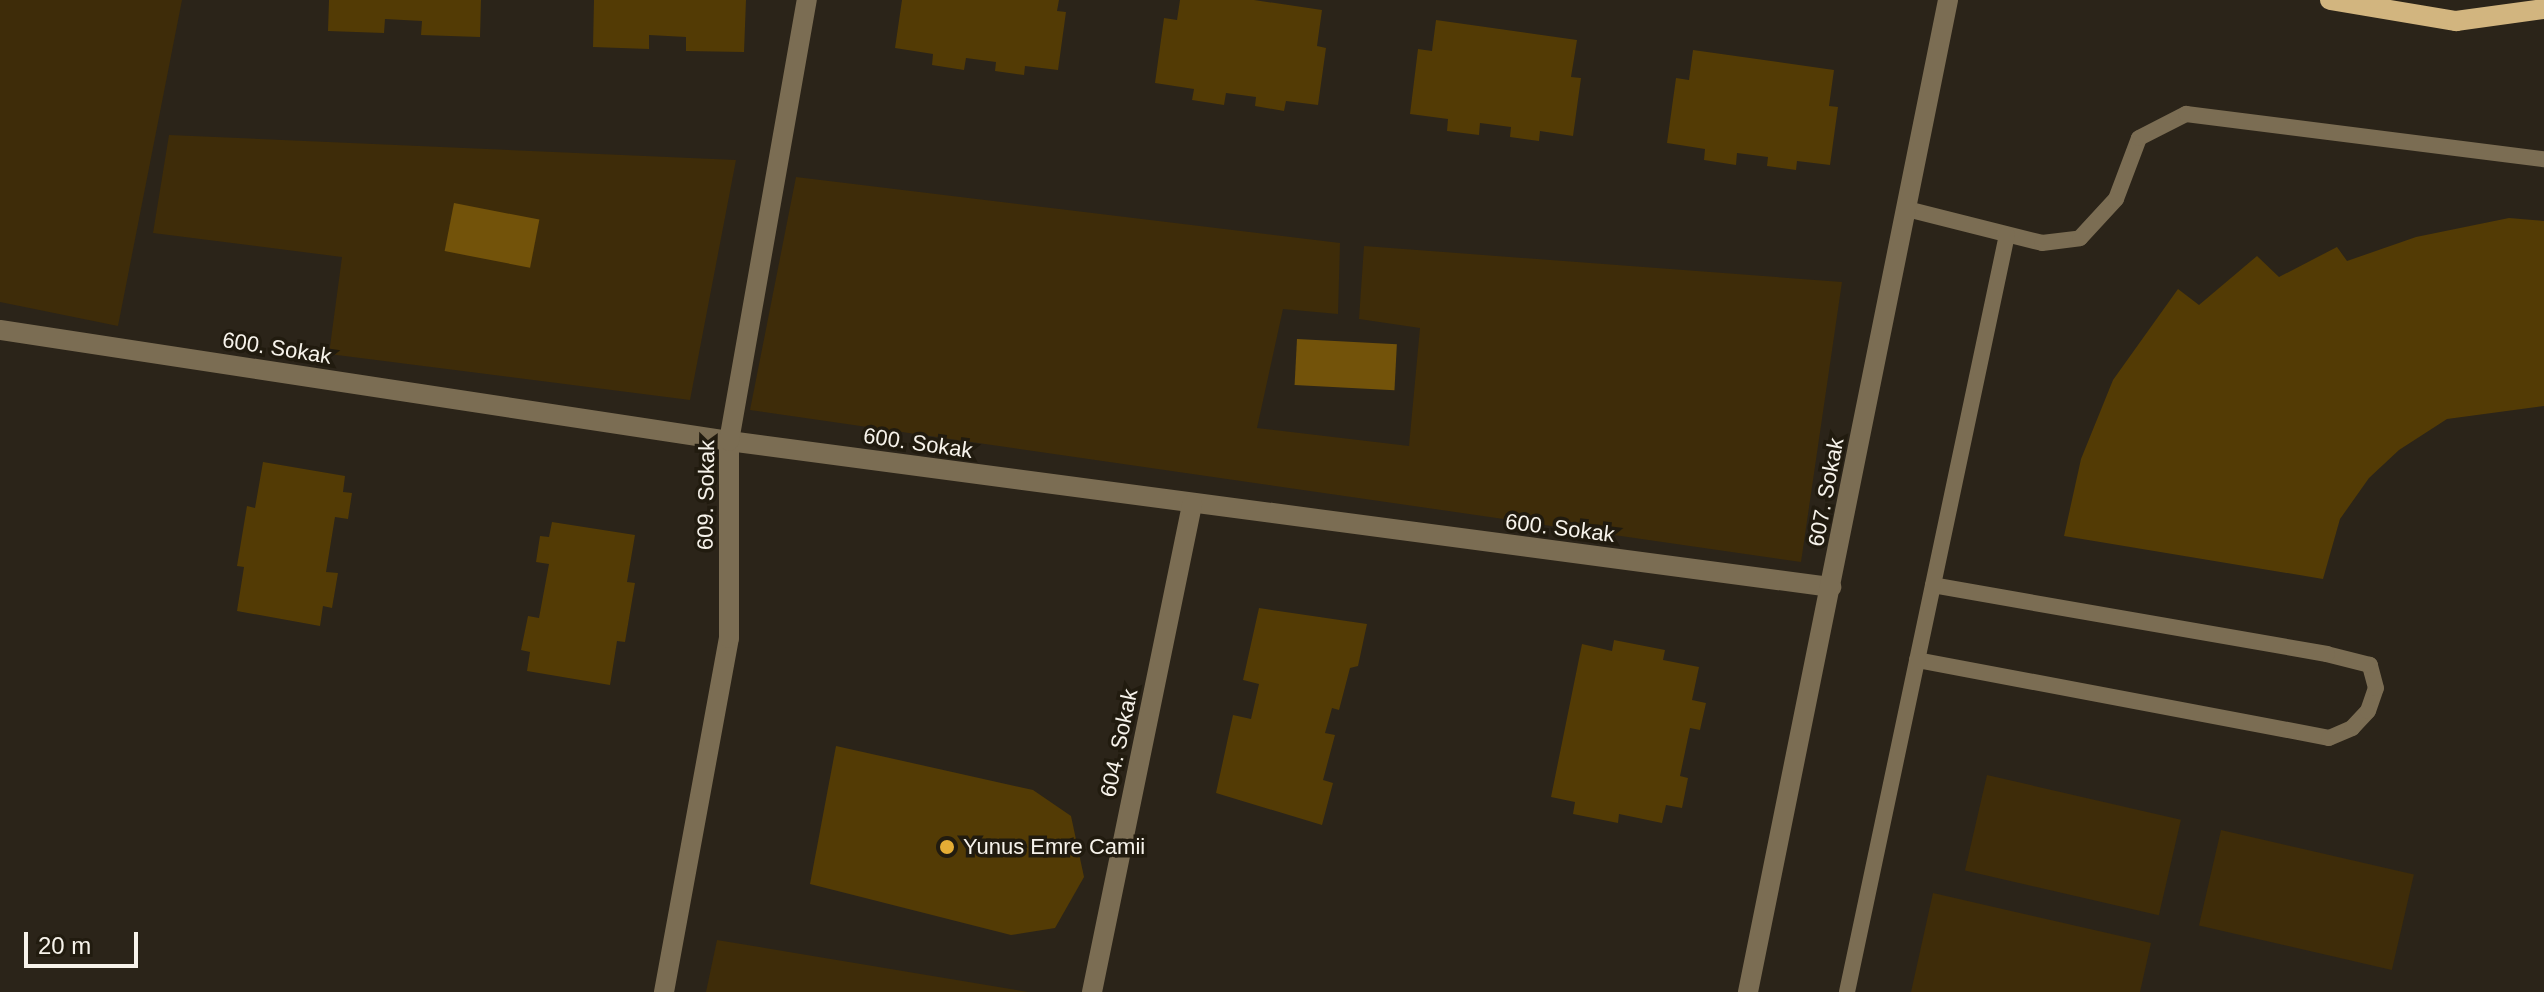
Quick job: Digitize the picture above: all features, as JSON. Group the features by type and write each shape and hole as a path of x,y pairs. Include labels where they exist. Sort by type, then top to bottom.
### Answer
{"main road":[{"path":"2330,0 2456,21 2544,9"}],"street":[{"name":"609. Sokak","path":"664,992 729,638 729,441 807,0"},
{"name":"607. Sokak","path":"1748,992 1948,0"},
{"name":"600. Sokak","path":"0,330 729,441 1831,587"},
{"name":"604. Sokak","path":"1092,992 1192,504"}],"lane":[{"path":"1907,209 2042,243 2080,238 2116,199 2139,138 2186,114 2544,159"},
{"path":"1847,992 2007,235"},
{"path":"1917,660 2329,738 2352,728 2368,711 2376,688 2370,665 2327,654 1933,585"}],"shaded area":[{"path":"0,0 182,0 118,326 0,302"},
{"path":"169,135 736,160 690,400 329,354 342,257 153,233"},
{"path":"796,177 1340,243 1338,314 1283,309 1257,428 1409,446 1420,328 1359,319 1364,246 1842,282 1801,562 750,410"},
{"path":"454,203 539,220 530,268 445,251"},
{"path":"1297,339 1397,344 1394,390 1295,385"},
{"path":"1987,775 2181,820 2159,915 1965,870"},
{"path":"2221,830 2414,875 2392,970 2199,925"},
{"path":"1933,893 2151,943 2140,992 1911,992"},
{"path":"717,940 1028,992 706,992"}],"building":[{"path":"329,0 481,0 480,37 421,35 422,21 385,19 384,33 328,31"},
{"path":"594,0 746,0 744,52 686,51 686,37 649,35 649,49 593,47"},
{"path":"902,0 1059,0 1057,11 1066,12 1058,70 1025,66 1024,75 995,71 996,62 966,58 964,70 932,65 933,54 895,48"},
{"path":"1180,0 1254,0 1322,10 1317,46 1326,48 1318,105 1286,101 1284,111 1255,106 1256,97 1226,93 1224,105 1192,100 1194,89 1155,83 1164,18 1177,20"},
{"path":"1436,20 1577,40 1571,77 1581,78 1573,136 1540,131 1539,141 1510,137 1511,127 1480,123 1479,135 1447,131 1448,119 1410,114 1418,49 1432,51"},
{"path":"1693,50 1834,70 1829,106 1838,107 1830,165 1797,161 1796,170 1767,166 1768,157 1737,153 1736,165 1704,160 1705,149 1667,143 1676,78 1689,80"},
{"path":"2509,218 2544,221 2544,406 2447,419 2399,450 2369,478 2340,519 2323,579 2064,536 2081,459 2113,380 2178,289 2199,305 2257,256 2279,277 2337,247 2347,261 2416,237"},
{"path":"263,462 345,476 343,492 352,493 348,519 335,517 326,572 338,573 332,608 323,606 320,626 237,611 244,567 237,566 247,506 255,508"},
{"path":"552,522 635,535 627,582 635,583 625,642 617,641 610,685 527,671 530,652 521,650 528,616 539,618 549,564 536,562 540,536 549,537"},
{"path":"1259,608 1367,624 1358,666 1350,668 1339,710 1332,708 1325,733 1335,735 1323,780 1333,783 1322,825 1216,793 1233,715 1251,719 1259,684 1243,680"},
{"path":"1614,640 1665,650 1663,660 1699,667 1692,700 1706,703 1700,730 1690,728 1680,776 1688,778 1682,808 1666,805 1662,823 1619,814 1618,823 1573,814 1575,802 1551,797 1582,644 1612,651"},
{"name":"Yunus Emre Camii","path":"836,746 1033,790 1071,816 1084,877 1055,928 1011,935 810,884"}],"place":[{"name":"Yunus Emre Camii","path":"947,847"}]}
